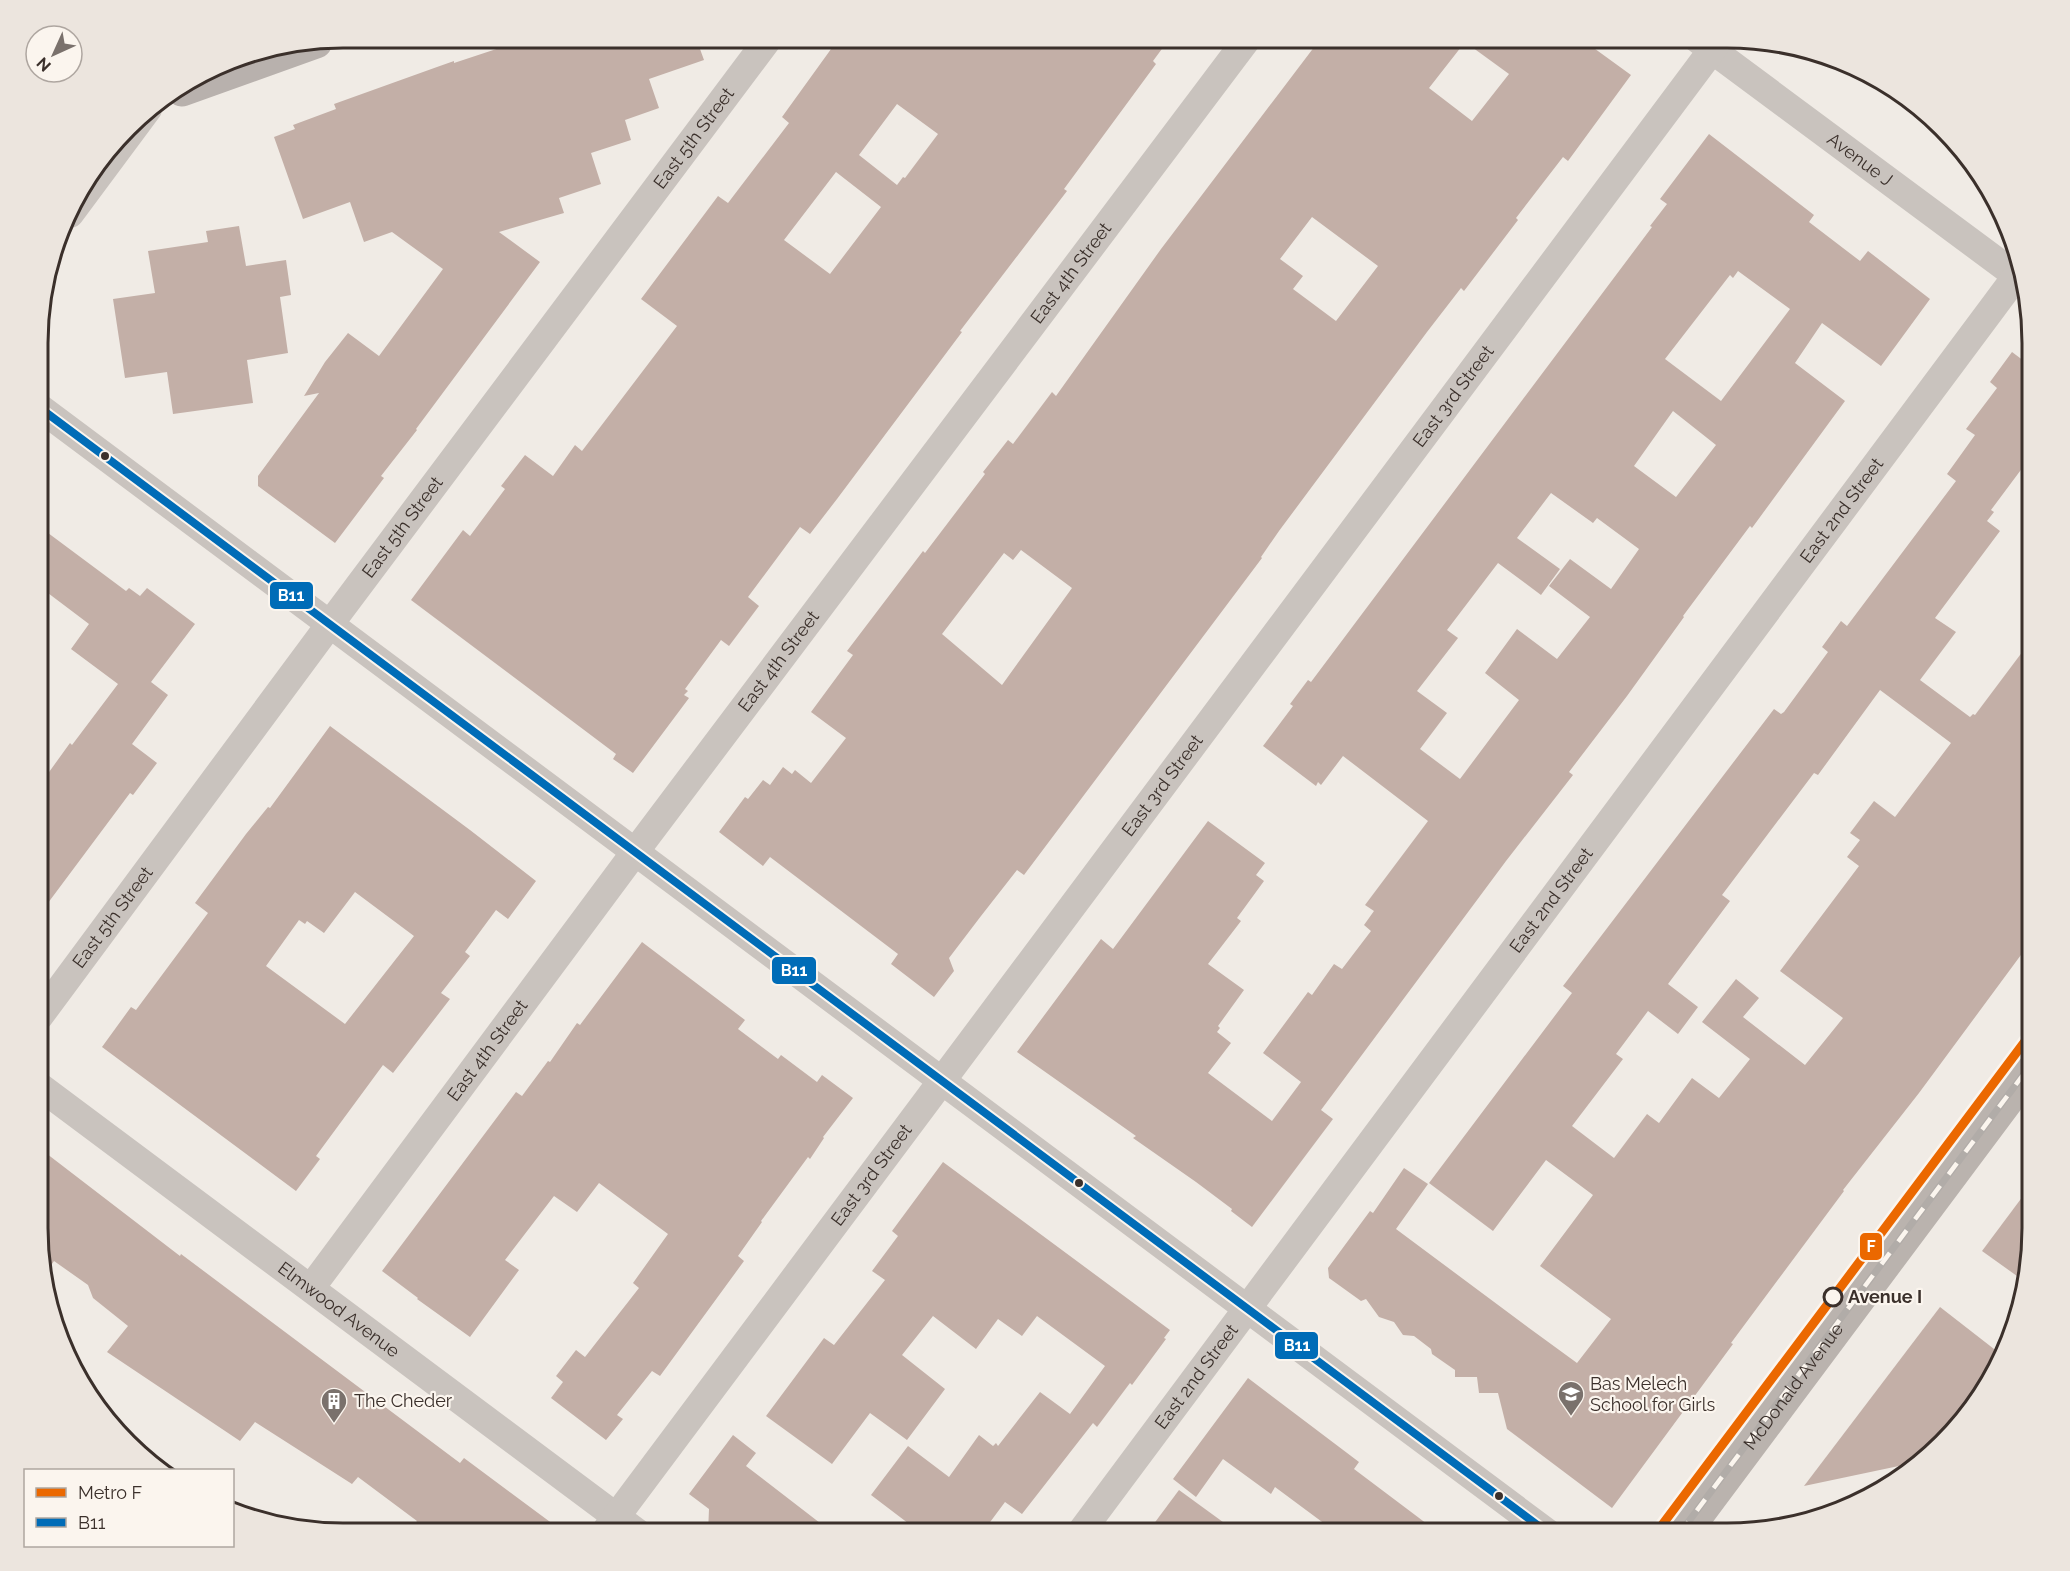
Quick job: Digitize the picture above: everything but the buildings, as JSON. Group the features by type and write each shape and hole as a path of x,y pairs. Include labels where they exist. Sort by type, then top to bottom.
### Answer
{"main road":[{"path":"208,81 278,55"},
{"name":"McDonald Avenue","path":"1691,1523 2022,1080"}],"street":[{"name":"East 5th Street","path":"48,1005 762,48"},
{"name":"East 4th Street","path":"311,1288 635,852 1240,48"},
{"name":"East 3rd Street","path":"611,1523 1706,48"},
{"name":"Avenue J","path":"1718,48 2012,269"},
{"name":"East 2nd Street","path":"1087,1523 2015,282"},
{"path":"48,414 1535,1523"},
{"name":"Elmwood Avenue","path":"48,1093 311,1288 607,1523"}],"railway":[{"path":"1687,1523 2022,1076"}],"metro line":[{"name":"F","path":"1664,1523 2022,1045"}],"transit line":[{"name":"B11","path":"48,414 1535,1523"}],"place":[{"name":"Avenue I","path":"1833,1297"},
{"name":"Bas Melech School for Girls","path":"1571,1417"},
{"name":"The Cheder","path":"334,1424"}]}
